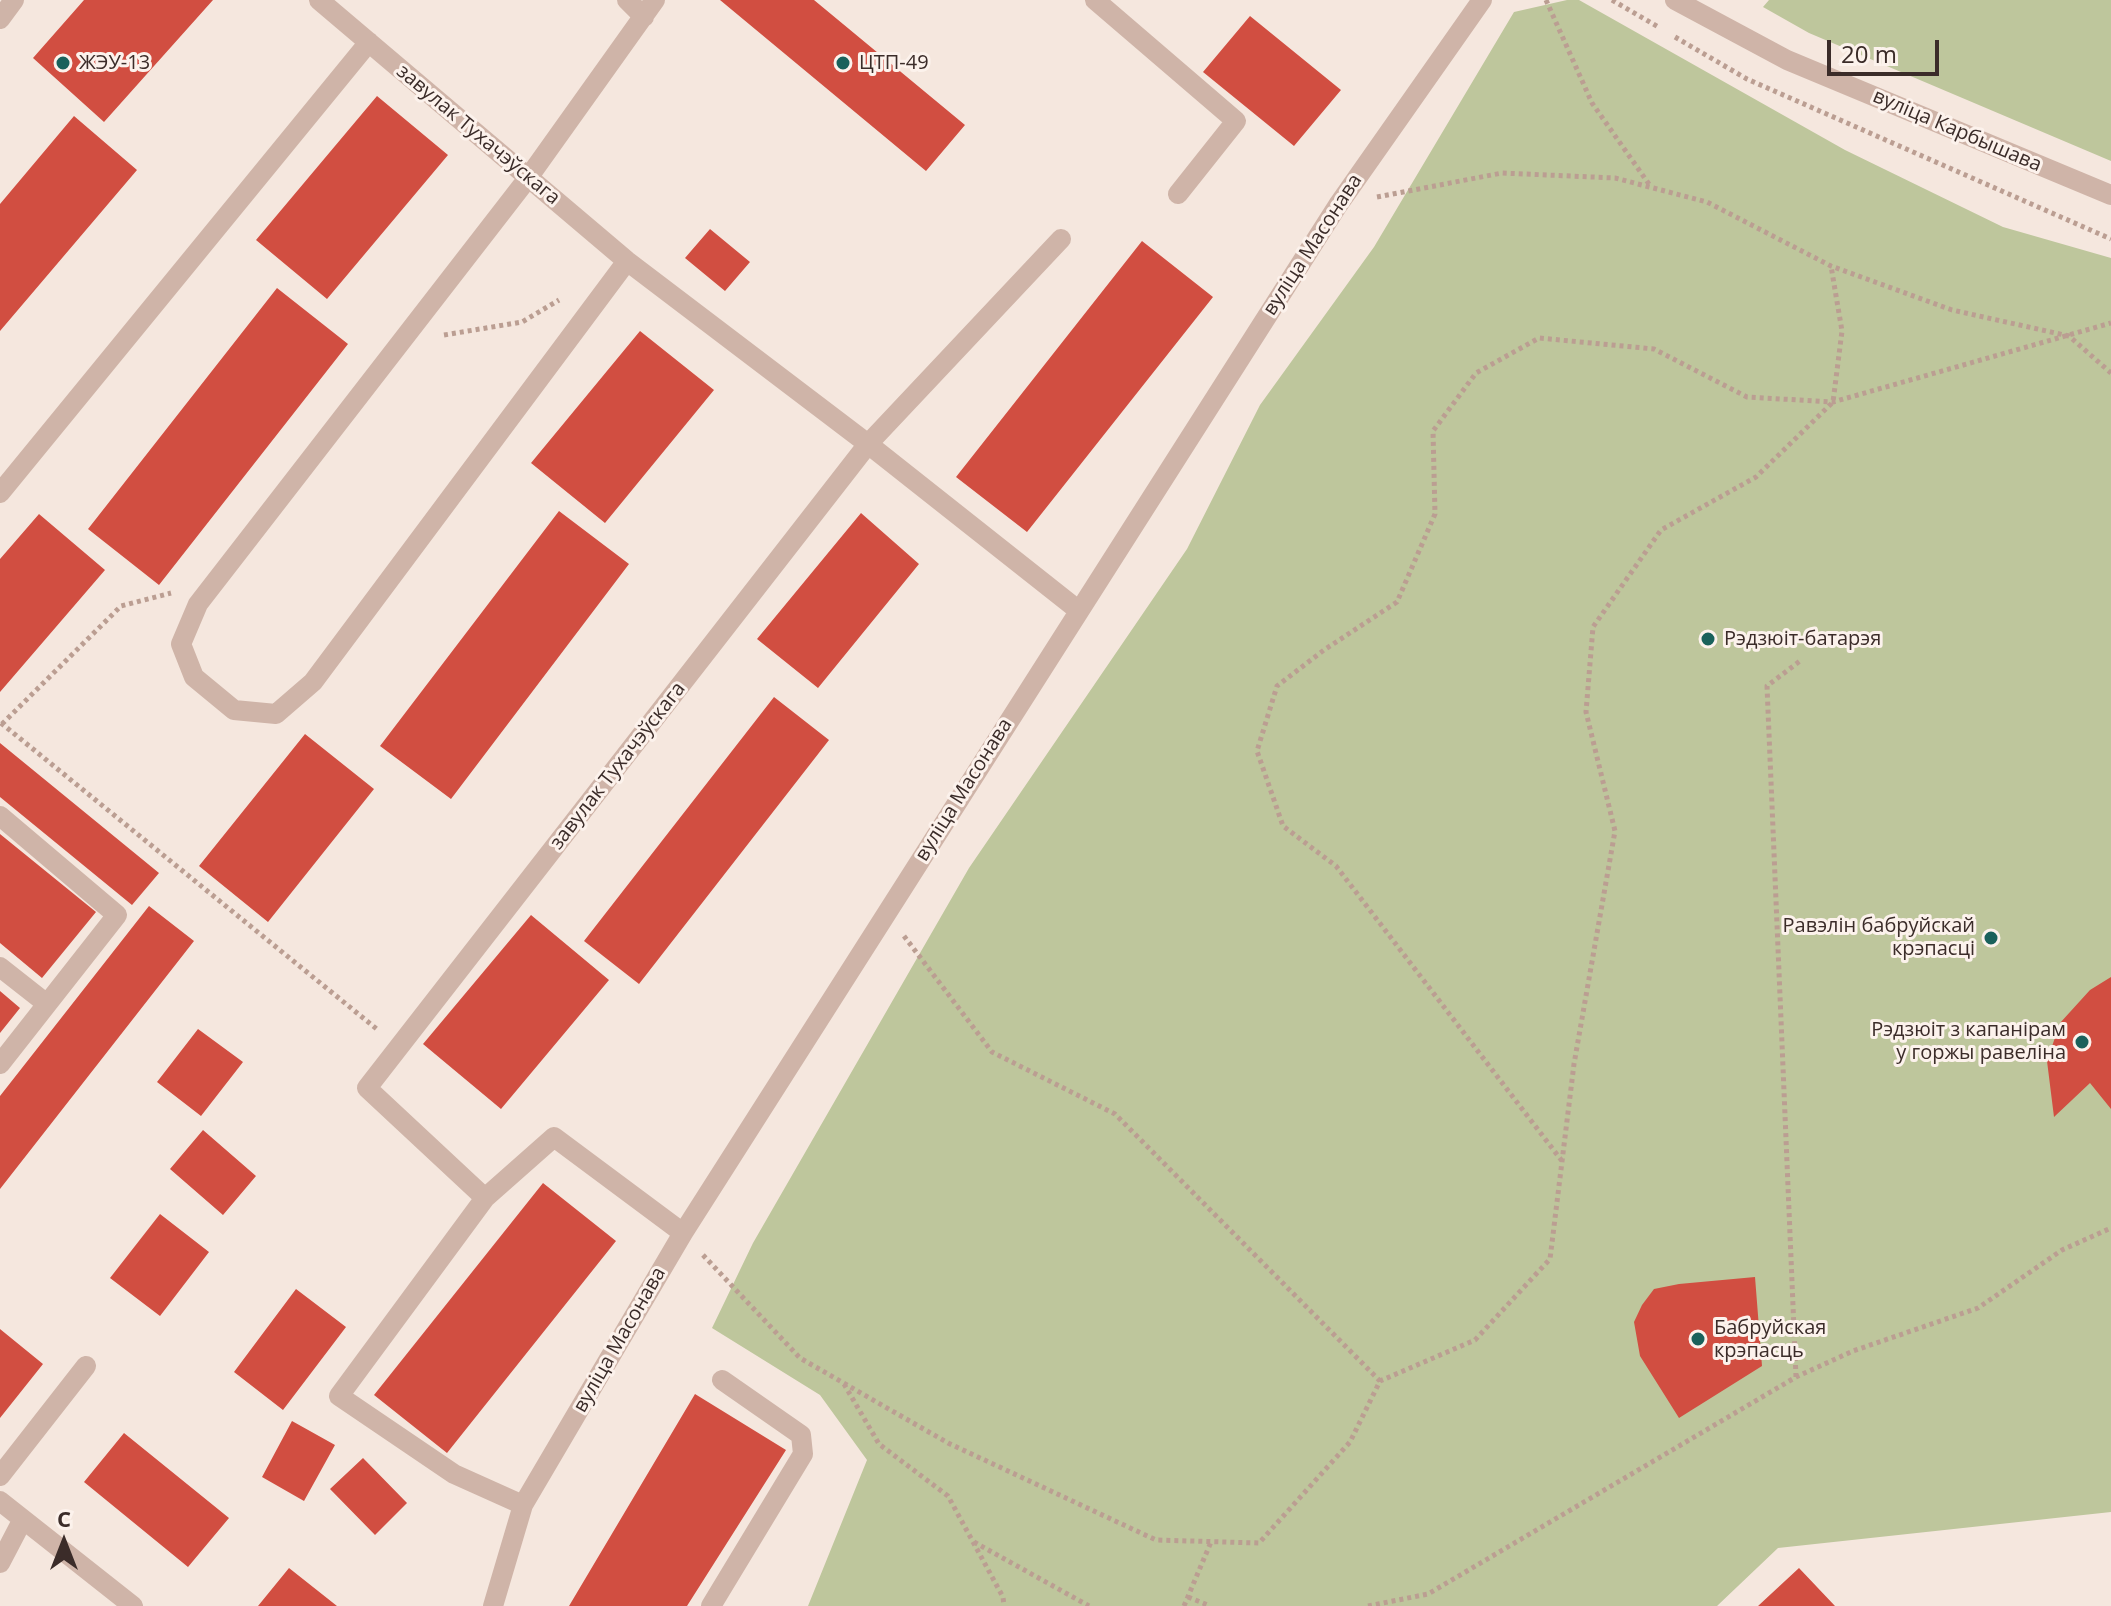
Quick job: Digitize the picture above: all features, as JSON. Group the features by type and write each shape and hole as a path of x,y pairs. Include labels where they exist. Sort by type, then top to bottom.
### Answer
{"street":[{"path":"0,19 14,0"},
{"name":"завулак Тухачэўскага","path":"319,0 627,261 868,444 1078,610"},
{"path":"627,0 650,8 528,178 198,604 181,644 194,677 234,710 276,714 313,682 627,261"},
{"path":"1095,0 1236,121 1178,194"},
{"name":"вуліца Масонава","path":"493,1606 523,1505 683,1233 1338,205 1482,0"},
{"name":"вуліца Карбышава","path":"1675,0 1787,60 2111,195"},
{"path":"0,493 369,42"},
{"path":"868,444 1061,239"},
{"name":"завулак Тухачэўскага","path":"485,1198 367,1088 868,444"},
{"path":"0,816 117,915 0,1063"},
{"path":"0,967 47,1004"},
{"path":"523,1505 454,1474 339,1396 485,1198 554,1137 683,1233"},
{"path":"0,1476 86,1366"},
{"path":"711,1606 803,1454 801,1435 722,1380"},
{"path":"0,1501 133,1606"},
{"path":"0,1563 23,1519"}],"path":[{"path":"1546,0 1592,103 1652,188"},
{"path":"1612,0 1747,79 2111,239"},
{"path":"1338,205 1502,173 1615,178 1707,202 1831,266 1952,310 2069,336 2111,373"},
{"path":"683,1233 800,1358 948,1443 1156,1540 1259,1543 1350,1442 1380,1381 1475,1340 1550,1259 1574,1064 1615,831 1586,712 1593,627 1661,530 1756,477 1833,402 1842,331 1831,266"},
{"path":"1562,1161 1336,866 1283,826 1257,751 1277,686 1324,650 1397,602 1435,514 1433,431 1476,373 1539,338 1654,349 1747,397 1833,402 2111,323"},
{"path":"1796,1377 1767,686 1800,661"},
{"path":"0,722 399,1047"},
{"path":"886,913 992,1052 1115,1114 1380,1381"},
{"path":"1368,1606 1428,1594 1796,1377 1853,1351 1978,1308 2062,1250 2111,1228"},
{"path":"843,1383 879,1444 948,1496 1003,1597 1004,1606"},
{"path":"973,1542 1089,1606"},
{"path":"1184,1606 1211,1542"},
{"path":"1188,1597 1210,1606"}],"green space":[{"path":"1579,0 1845,150 2003,227 2111,258 2111,1512 1778,1548 1717,1606 808,1606 867,1460 820,1395 712,1328 753,1243 969,868 1187,549 1260,405 1374,247 1514,12"},
{"path":"1769,0 2111,0 2111,161 1809,33 1763,7"}],"building":[{"path":"84,0 213,0 104,122 33,58"},
{"name":"ЦТП-49","path":"720,0 814,0 965,125 926,171"},
{"path":"1250,16 1341,90 1294,146 1203,72"},
{"path":"377,96 448,155 327,299 256,240"},
{"path":"74,116 137,170 0,331 0,204"},
{"path":"710,229 750,262 725,291 685,258"},
{"path":"1142,241 1213,297 1027,532 956,477"},
{"path":"277,288 348,344 159,585 88,529"},
{"path":"640,331 714,390 605,523 531,463"},
{"path":"559,511 629,564 451,799 380,746"},
{"path":"861,513 919,564 818,688 757,639"},
{"path":"39,514 105,570 0,692 0,559"},
{"path":"774,697 829,740 639,984 584,941"},
{"path":"305,734 374,789 268,922 199,866"},
{"path":"0,743 159,873 132,905 0,797"},
{"path":"0,834 96,912 42,978 0,943"},
{"path":"149,906 194,941 0,1189 0,1096"},
{"path":"531,915 609,980 501,1109 423,1044"},
{"name":"Рэдзюіт з капанірам у горжы равеліна","path":"2111,977 2111,1109 2090,1083 2054,1117 2047,1061 2060,1023 2090,990"},
{"path":"0,991 20,1008 0,1033"},
{"path":"198,1029 243,1062 201,1116 157,1082"},
{"path":"203,1130 256,1176 223,1215 170,1169"},
{"path":"543,1183 616,1241 447,1453 374,1395"},
{"path":"160,1214 209,1252 160,1316 110,1278"},
{"path":"1755,1277 1762,1366 1679,1418 1640,1356 1634,1322 1642,1305 1654,1289"},
{"path":"296,1289 346,1327 283,1410 234,1372"},
{"path":"0,1329 43,1364 0,1418"},
{"path":"695,1394 786,1450 687,1606 569,1606"},
{"path":"292,1421 335,1445 304,1501 262,1477"},
{"path":"124,1433 229,1518 188,1567 84,1482"},
{"path":"363,1458 407,1503 375,1535 330,1489"},
{"path":"289,1568 337,1606 258,1606"},
{"path":"1799,1568 1835,1606 1758,1606"}],"place":[{"name":"ЖЭУ-13","path":"63,63"},
{"name":"ЦТП-49","path":"843,63"},
{"name":"Рэдзюіт-батарэя","path":"1708,639"},
{"name":"Равэлін бабруйскай крэпасці","path":"1991,938"},
{"name":"Рэдзюіт з капанірам у горжы равеліна","path":"2082,1042"},
{"name":"Бабруйская крэпасць","path":"1698,1339"}]}
